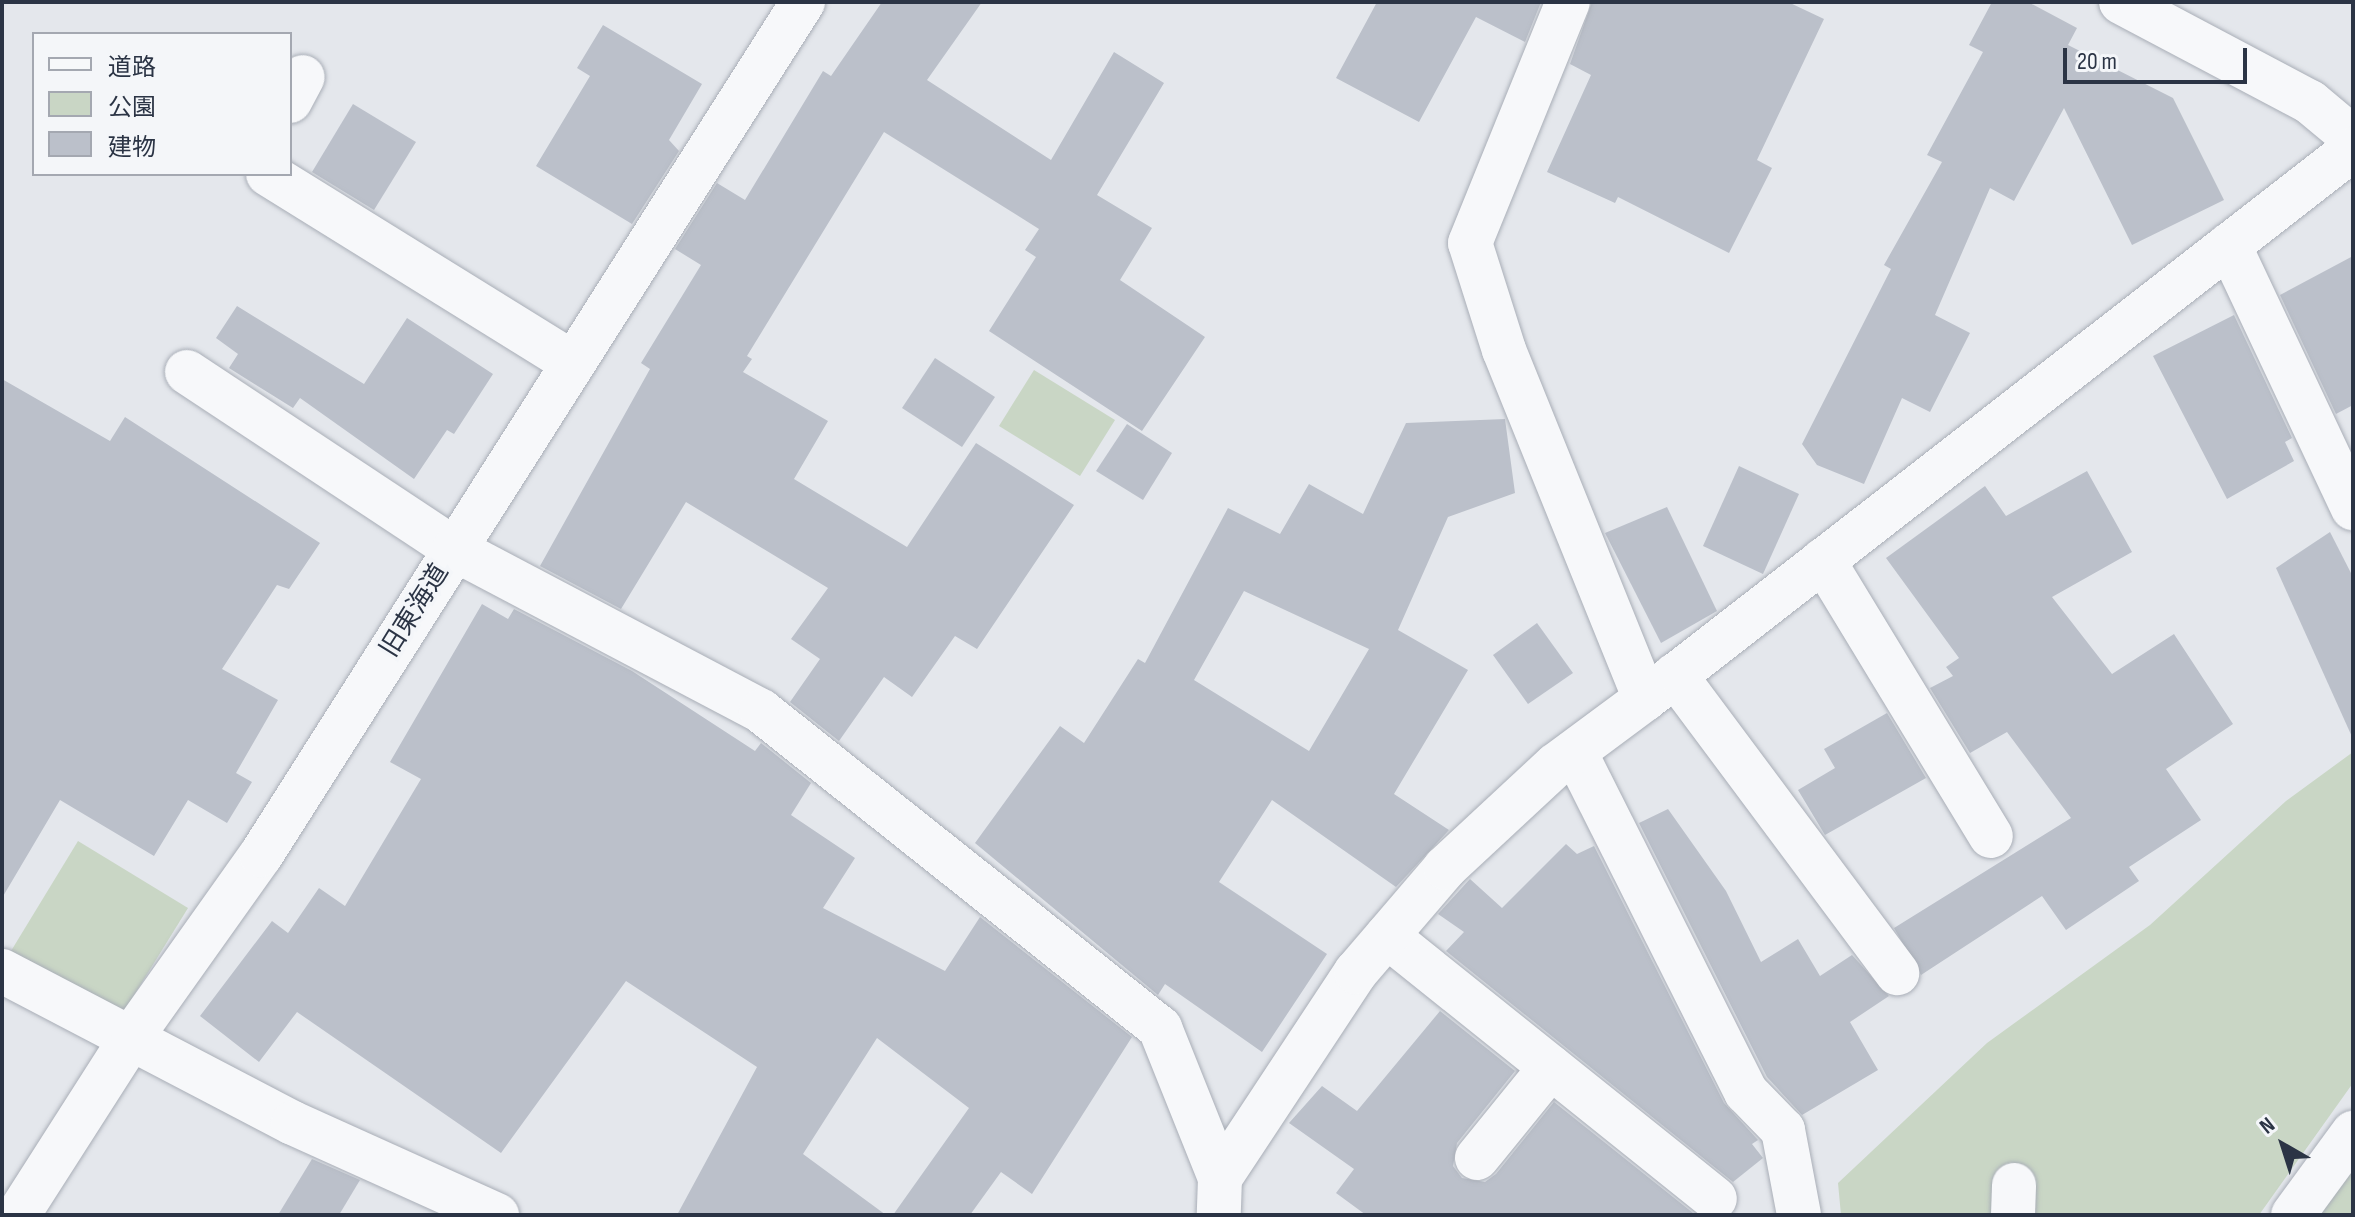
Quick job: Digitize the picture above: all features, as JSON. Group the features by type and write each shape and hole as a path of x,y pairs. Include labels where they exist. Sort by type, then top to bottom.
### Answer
{"street":[{"name":"旧東海道","path":"18,1215 133,1035 261,855 803,2"},
{"path":"1568,2 1470,243 1504,350 1660,687 1897,973"},
{"path":"2121,2 2310,102 2353,138"},
{"path":"1220,1196 1356,972 1445,868 1575,752 2353,149"},
{"path":"271,176 573,363"},
{"path":"2229,245 2353,508"},
{"path":"187,372 454,549 761,711 1160,1028 1220,1196"},
{"path":"1823,560 1991,836"},
{"path":"1575,752 1746,1092 1783,1130 1799,1215"},
{"path":"1387,936 1715,1199"},
{"path":"2,971 133,1035 293,1123 497,1215"},
{"path":"1477,1158 1551,1067"},
{"path":"2293,1215 2353,1133"}],"green space":[{"path":"1034,370 1115,420 1080,476 999,426"},
{"path":"2353,752 2353,1083 2259,1215 1841,1215 1838,1183 1987,1043 2150,925 2286,801"},
{"path":"78,841 188,908 120,1018 11,951"},
{"path":"2353,1129 2353,1215 2291,1215"}],"building":[{"path":"882,2 982,2 927,80 1051,160 1114,52 1164,83 1097,195 1152,228 1120,280 1205,337 1142,431 989,331 1036,257 1025,250 1039,229 884,132 747,356 752,359 743,372 828,421 794,479 907,547 976,443 1074,505 977,649 955,636 912,697 884,677 839,741 790,702 820,659 791,639 828,588 686,502 621,609 540,566 650,369 641,363 701,265 675,249 717,183 745,200 823,71 831,76"},
{"path":"1377,2 1541,2 1525,42 1476,17 1419,122 1336,78"},
{"path":"1592,2 1788,2 1824,19 1757,160 1772,168 1729,253 1618,197 1615,203 1547,172 1591,75 1570,64"},
{"path":"1992,2 2028,2 2077,28 2068,45 2173,98 2224,200 2132,245 2064,108 2014,201 1990,188 1935,315 1970,333 1930,412 1902,398 1864,484 1817,465 1802,444 1891,269 1884,265 1942,162 1927,155 1983,52 1969,45"},
{"path":"603,25 702,84 669,140 679,151 632,224 536,166 590,76 577,68"},
{"path":"353,104 416,142 374,210 312,172"},
{"path":"2353,256 2353,405 2336,414 2280,295"},
{"path":"237,306 364,384 407,318 493,374 454,434 447,430 414,479 300,398 293,408 229,368 238,354 216,338"},
{"path":"2234,315 2292,438 2285,442 2294,461 2227,499 2153,356"},
{"path":"935,358 995,397 962,447 902,408"},
{"path":"2,379 110,441 125,417 320,543 289,589 277,585 222,669 278,700 236,773 252,782 227,823 188,800 154,856 60,800 2,898"},
{"path":"1505,419 1515,493 1448,517 1398,630 1468,670 1394,794 1449,830 1396,887 1272,800 1219,882 1327,954 1262,1052 1165,984 1158,995 975,843 1060,726 1084,743 1138,659 1145,663 1228,508 1280,534 1309,484 1363,514 1406,423","holes":["1244,591 1369,649 1309,751 1194,680"]},
{"path":"1127,424 1172,453 1143,500 1096,471"},
{"path":"1739,466 1799,494 1763,574 1703,546"},
{"path":"2087,471 2132,552 2052,597 2112,674 2174,634 2233,724 2166,769 2201,820 2129,867 2139,881 2066,930 2042,896 1921,975 1894,928 2071,818 2007,732 1970,753 1930,688 1953,676 1946,667 1959,658 1886,558 1985,486 2006,516"},
{"path":"1667,507 1717,611 1661,643 1605,533"},
{"path":"2330,532 2353,577 2353,739 2276,568"},
{"path":"482,604 508,619 514,609 632,671 755,751 761,743 811,783 791,815 855,858 823,908 945,971 980,917 1132,1037 1032,1194 1001,1172 970,1215 893,1215 969,1108 877,1038 803,1154 886,1215 677,1215 757,1067 626,981 501,1153 297,1012 259,1062 200,1016 272,921 288,933 319,888 345,906 421,779 390,762"},
{"path":"1537,623 1573,673 1528,704 1493,655"},
{"path":"1887,713 1926,778 1825,835 1798,790 1835,768 1824,749"},
{"path":"1668,809 1726,891 1761,962 1798,939 1820,976 1852,955 1889,996 1850,1022 1878,1070 1802,1115 1767,1077 1639,823"},
{"path":"1566,844 1577,854 1594,846 1724,1103 1758,1140 1752,1144 1763,1158 1733,1182 1446,951 1464,932 1438,914 1470,879 1502,908"},
{"path":"1440,1011 1515,1071 1457,1143 1453,1166 1462,1178 1485,1182 1496,1174 1554,1102 1693,1213 1366,1215 1336,1193 1354,1169 1289,1123 1322,1086 1357,1111"},
{"path":"312,1159 360,1180 339,1215 278,1215"}]}
